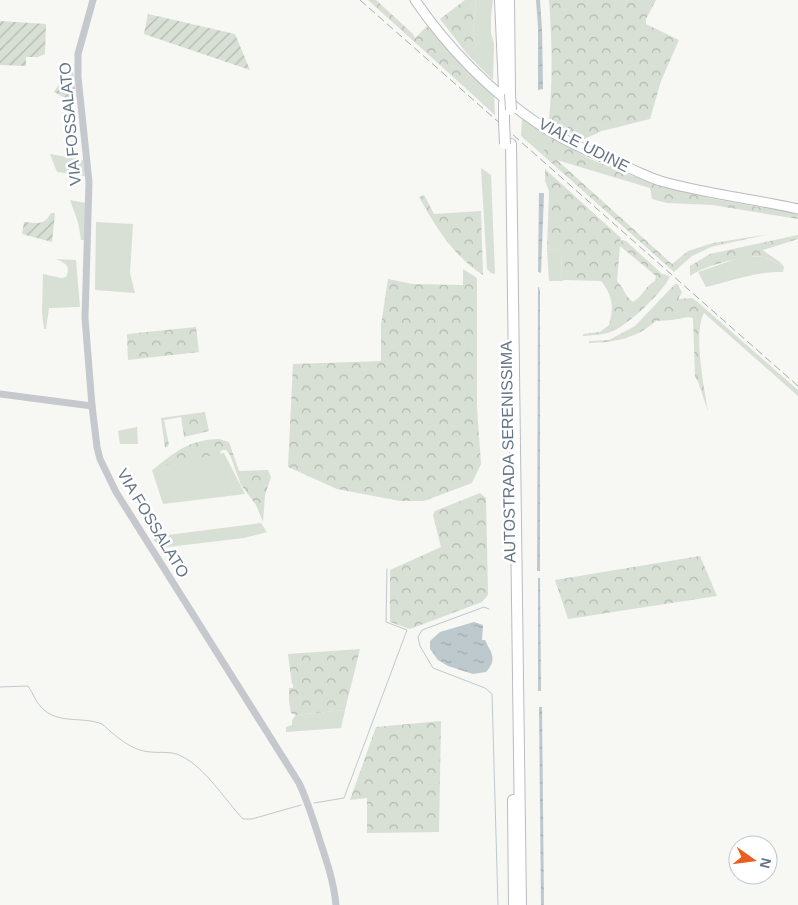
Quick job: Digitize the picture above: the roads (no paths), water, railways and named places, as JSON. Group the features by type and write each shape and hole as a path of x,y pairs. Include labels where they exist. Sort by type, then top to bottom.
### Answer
{"highway":[{"name":"AUTOSTRADA SERENISSIMA","path":"500,0 507,92"},
{"name":"AUTOSTRADA SERENISSIMA","path":"509,0 507,106 514,905"},
{"name":"AUTOSTRADA SERENISSIMA","path":"508,144 521,905"}],"main road":[{"name":"VIALE UDINE","path":"415,0 445,38 477,73 537,123 561,137 611,162 663,182 722,196 798,209"}],"street":[{"name":"VIA FOSSALATO","path":"93,0 80,42 78,64 89,182 85,298 92,406 98,453 116,492 302,788 331,875 336,905"},
{"path":"0,394 92,406"}],"water":[{"path":"536,0 540,0 542,29 543,89 538,90 538,27"},
{"path":"539,193 544,193 541,273 538,272"},
{"path":"538,287 540,291 540,571 537,571"},
{"path":"538,578 540,578 541,691 538,691"},
{"path":"474,622 483,625 482,640 485,640 493,660 486,672 473,674 448,666 438,660 430,649 430,641 440,632"},
{"path":"539,707 542,707 544,905 541,905"}],"waterway":[{"path":"314,803 344,798 407,630 386,622 387,569"},
{"path":"489,609 484,607 422,630 418,637 420,646 433,668 485,688 492,694 498,905"},
{"path":"0,687 28,686 39,705 47,713 62,718 102,724 124,742 137,749 178,754 198,768 243,819 252,819 301,805"}],"railway":[{"path":"360,0 798,386"}]}
